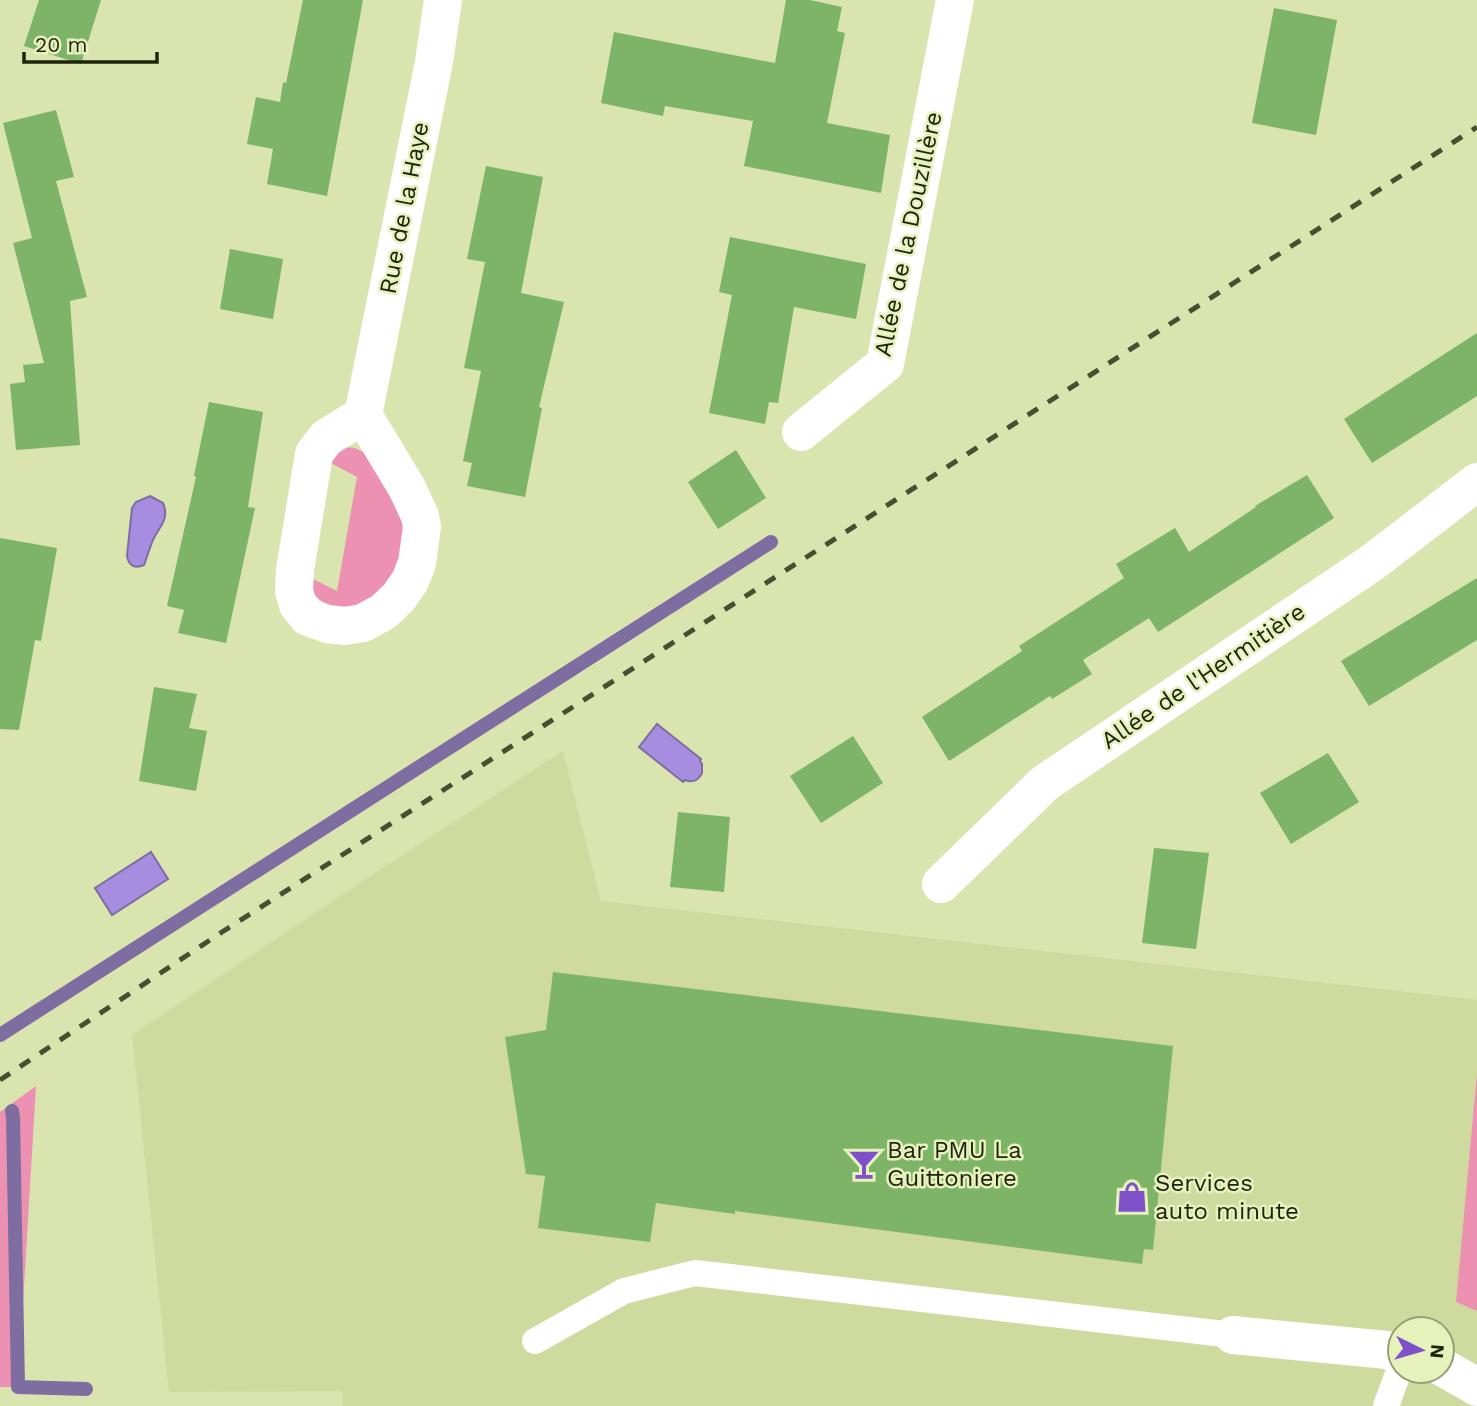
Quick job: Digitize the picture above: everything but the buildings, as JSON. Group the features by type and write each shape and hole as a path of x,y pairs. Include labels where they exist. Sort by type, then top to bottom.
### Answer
{"street":[{"name":"Rue de la Haye","path":"363,415 434,62 443,0"},
{"name":"Allée de la Douzillère","path":"801,432 885,364 955,0"},
{"path":"363,415 407,488 420,516 422,527 417,563 410,581 398,598 383,612 363,623 345,626 327,624 308,617 298,605 294,591 314,454 326,439 363,415"},
{"name":"Allée de l'Hermitière","path":"942,884 1045,783 1373,562 1477,482"},
{"path":"1233,1335 1386,1350"},
{"path":"1456,1375 1477,1387"}],"lane":[{"path":"535,1341 624,1291 695,1273 1233,1335"},
{"path":"1386,1406 1394,1385"}],"shaded area":[{"path":"342,447 355,448 380,460 410,534 384,594 354,612 323,602 312,592 305,575 337,591 357,477 329,462"},
{"path":"150,496 163,503 165,516 144,565 135,567 127,556 132,508 136,502"},
{"path":"657,724 701,759 702,773 697,780 683,782 639,747"},
{"path":"563,751 601,901 1477,1000 1477,1406 343,1406 342,1391 169,1392 132,1035"},
{"path":"151,852 168,879 112,915 95,888"},
{"path":"1477,1073 1477,1311 1456,1302"},
{"path":"36,1086 18,1387 0,1387 0,1112"}],"waterway":[{"path":"0,1035 771,542"},
{"path":"12,1111 18,1387 86,1389"}],"railway":[{"path":"0,1080 222,932 1477,127"}],"place":[{"name":"Bar PMU La Guittoniere","path":"864,1164"},
{"name":"Services auto minute","path":"1132,1197"}]}
